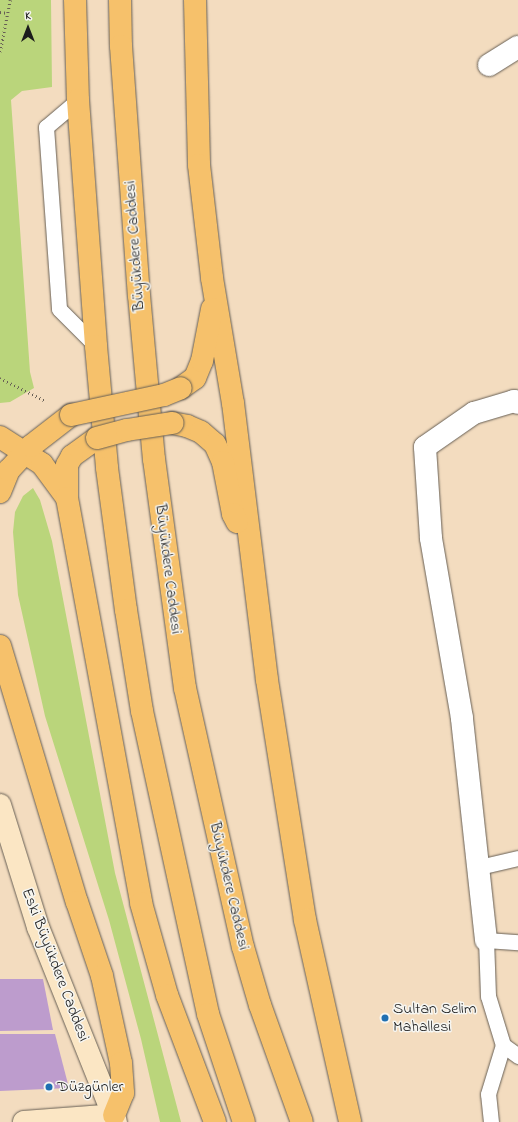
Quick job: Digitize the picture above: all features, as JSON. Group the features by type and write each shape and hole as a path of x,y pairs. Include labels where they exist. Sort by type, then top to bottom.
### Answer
{"main road":[{"path":"75,0 78,100 96,346 107,468 142,711 208,1014 244,1122"},
{"name":"Büyükdere Caddesi","path":"120,0 121,46 138,295 154,459 185,688 243,947 260,1005 302,1122"},
{"path":"195,0 199,165 212,278 233,403 253,574 304,920 350,1122"},
{"path":"0,430 34,430 71,415 164,395 181,388 195,378 202,361 212,317 212,278"},
{"path":"0,492 8,470 25,453 71,415"},
{"path":"215,1122 167,995 141,903 67,498 67,465 72,456 96,438 127,430 172,423 187,426 201,432 215,444 223,462 233,514 246,540 253,574"},
{"path":"0,436 42,464 67,498"},
{"path":"0,646 72,887 102,976 121,1063 123,1093 115,1118"}],"street":[{"path":"489,65 518,47"},
{"path":"486,940 462,718 431,538 425,447 474,413 514,401 518,403"},
{"name":"Eski Büyükdere Caddesi","path":"0,805 38,927 115,1118"},
{"path":"24,1122 115,1118"}],"lane":[{"path":"78,100 46,127 57,285 59,309 96,346"},
{"path":"479,867 518,858"},
{"path":"491,1122 488,1094 503,1045 488,996 486,940 518,942"},
{"path":"503,1045 518,1056"}],"path":[{"path":"0,52 10,0"},
{"path":"0,12 8,13"},
{"path":"0,378 71,415"}],"green space":[{"path":"0,0 51,0 52,87 22,91 11,100 30,372 34,388 10,402 0,403"},
{"path":"33,488 40,500 52,541 115,873 181,1122 160,1122 141,1039 109,920 45,716 18,595 13,532 15,512 23,496"}],"building":[{"path":"0,979 43,979 53,1030 0,1031"},
{"path":"0,1034 55,1034 69,1088 0,1091"}],"place":[{"name":"Sultan Selim Mahallesi","path":"385,1018"},
{"name":"Düzgünler","path":"49,1087"}]}
